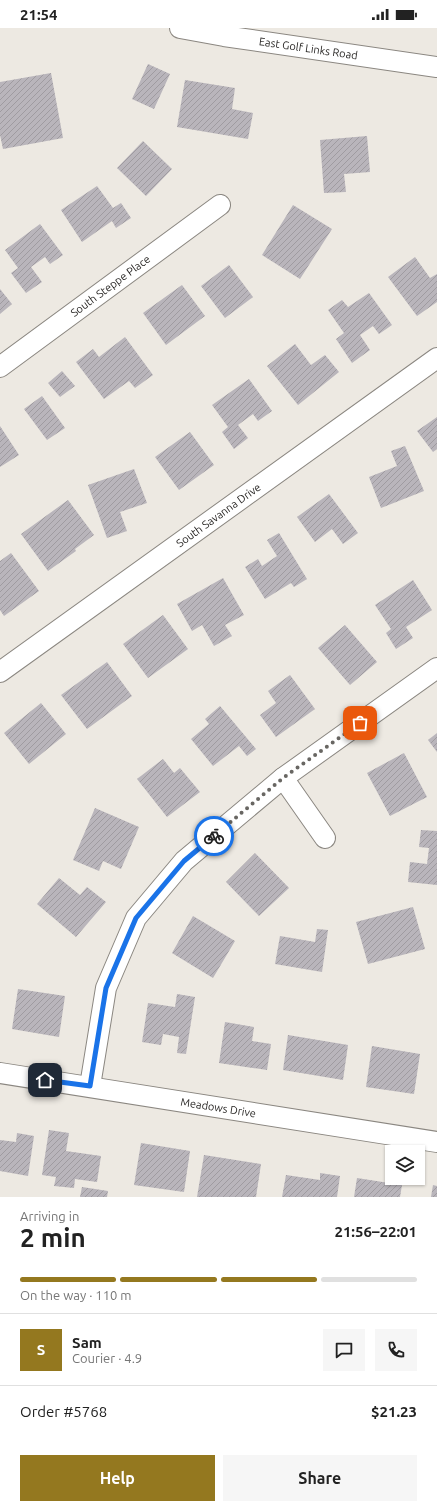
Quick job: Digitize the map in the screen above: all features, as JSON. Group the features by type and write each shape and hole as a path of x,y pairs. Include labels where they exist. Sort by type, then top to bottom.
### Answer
{"street":[{"name":"East Golf Links Road","path":"180,28 224,36 437,67"},
{"name":"South Steppe Place","path":"0,367 220,205"},
{"name":"South Savanna Drive","path":"0,672 437,358"},
{"path":"90,1086 106,988 136,918 184,861 283,778 437,668"},
{"path":"283,778 325,838"},
{"name":"Meadows Drive","path":"0,1073 437,1142"}],"building":[{"path":"148,64 170,74 154,109 132,99"},
{"path":"51,73 63,138 3,149 0,135 0,82"},
{"path":"185,80 235,88 232,109 253,113 248,139 177,127"},
{"path":"367,136 370,172 344,174 346,192 324,193 320,140"},
{"path":"143,141 172,169 146,196 117,168"},
{"path":"97,186 113,208 121,203 131,218 116,228 112,221 82,242 61,210"},
{"path":"293,205 332,229 300,279 262,255"},
{"path":"40,224 63,255 50,264 45,257 31,267 42,282 26,293 11,273 18,268 5,250"},
{"path":"415,257 430,278 437,274 437,302 417,316 388,277"},
{"path":"229,265 253,297 225,318 201,286"},
{"path":"182,285 205,316 166,345 143,313"},
{"path":"0,289 12,304 0,314"},
{"path":"369,293 392,325 379,334 373,326 360,335 370,350 352,363 336,339 344,333 328,310 342,300 348,307"},
{"path":"125,337 153,375 135,388 129,381 104,399 76,362 93,349 99,357"},
{"path":"295,344 311,365 325,355 339,372 298,405 267,366"},
{"path":"62,371 75,386 60,397 48,383"},
{"path":"249,379 272,411 258,421 253,414 238,425 248,438 234,449 222,432 228,427 212,405"},
{"path":"42,396 65,428 47,440 24,409"},
{"path":"437,417 437,449 433,452 417,431"},
{"path":"0,426 19,455 0,467"},
{"path":"190,432 214,465 179,490 155,457"},
{"path":"405,446 424,491 381,508 369,477 397,466 391,451"},
{"path":"134,469 147,503 120,512 127,531 107,538 88,485"},
{"path":"329,494 358,533 343,544 332,529 315,542 297,517"},
{"path":"68,500 94,535 75,549 76,551 48,571 21,534"},
{"path":"279,533 307,579 294,587 291,583 265,599 245,567 258,559 262,566 277,556 267,540"},
{"path":"11,553 39,591 4,616 0,610 0,561"},
{"path":"223,578 244,615 225,625 232,636 214,646 202,625 192,631 177,604"},
{"path":"413,580 432,610 406,627 413,638 396,649 386,633 391,629 375,605"},
{"path":"163,615 188,649 148,678 123,644"},
{"path":"345,625 377,662 350,685 318,648"},
{"path":"107,662 132,696 87,729 61,695"},
{"path":"290,675 315,709 276,737 260,715 276,703 268,691"},
{"path":"41,703 66,734 29,764 4,733"},
{"path":"220,706 256,749 247,756 239,746 213,766 191,739 209,724 205,719"},
{"path":"437,733 437,752 428,740"},
{"path":"404,753 427,797 390,816 367,773"},
{"path":"163,759 174,773 180,768 200,792 167,817 137,779"},
{"path":"95,808 139,827 121,869 103,861 99,871 73,860"},
{"path":"421,830 437,831 437,885 408,882 410,862 427,864 429,848 419,847"},
{"path":"255,853 289,888 259,916 226,882"},
{"path":"59,878 80,895 87,887 106,902 76,937 37,904"},
{"path":"413,907 425,949 368,964 356,922"},
{"path":"193,916 235,941 213,978 172,953"},
{"path":"317,929 328,930 322,972 275,964 280,936 315,942"},
{"path":"18,989 65,996 59,1037 12,1029"},
{"path":"177,994 195,997 186,1054 177,1053 179,1037 163,1034 161,1045 142,1042 148,1003 175,1007"},
{"path":"225,1022 254,1027 252,1041 271,1044 267,1070 219,1063"},
{"path":"288,1035 348,1045 343,1080 283,1070"},
{"path":"372,1046 420,1054 414,1094 366,1087"},
{"path":"49,1130 69,1133 66,1151 101,1156 97,1182 75,1179 74,1188 54,1186 56,1177 42,1175"},
{"path":"17,1133 34,1136 28,1176 0,1171 0,1140 16,1142"},
{"path":"141,1143 190,1151 184,1192 134,1185"},
{"path":"204,1155 261,1164 256,1197 197,1197"},
{"path":"320,1173 340,1176 337,1197 282,1197 286,1175 320,1180"},
{"path":"357,1178 385,1182 385,1185 402,1185 400,1197 354,1197"},
{"path":"433,1185 437,1186 437,1197 431,1197"},
{"path":"82,1187 108,1191 107,1197 80,1197"}],"way so far":[{"path":"214,836 283,778 360,723"}],"route":[{"path":"45,1080 90,1086 106,988 136,918 184,861 214,836"}]}
